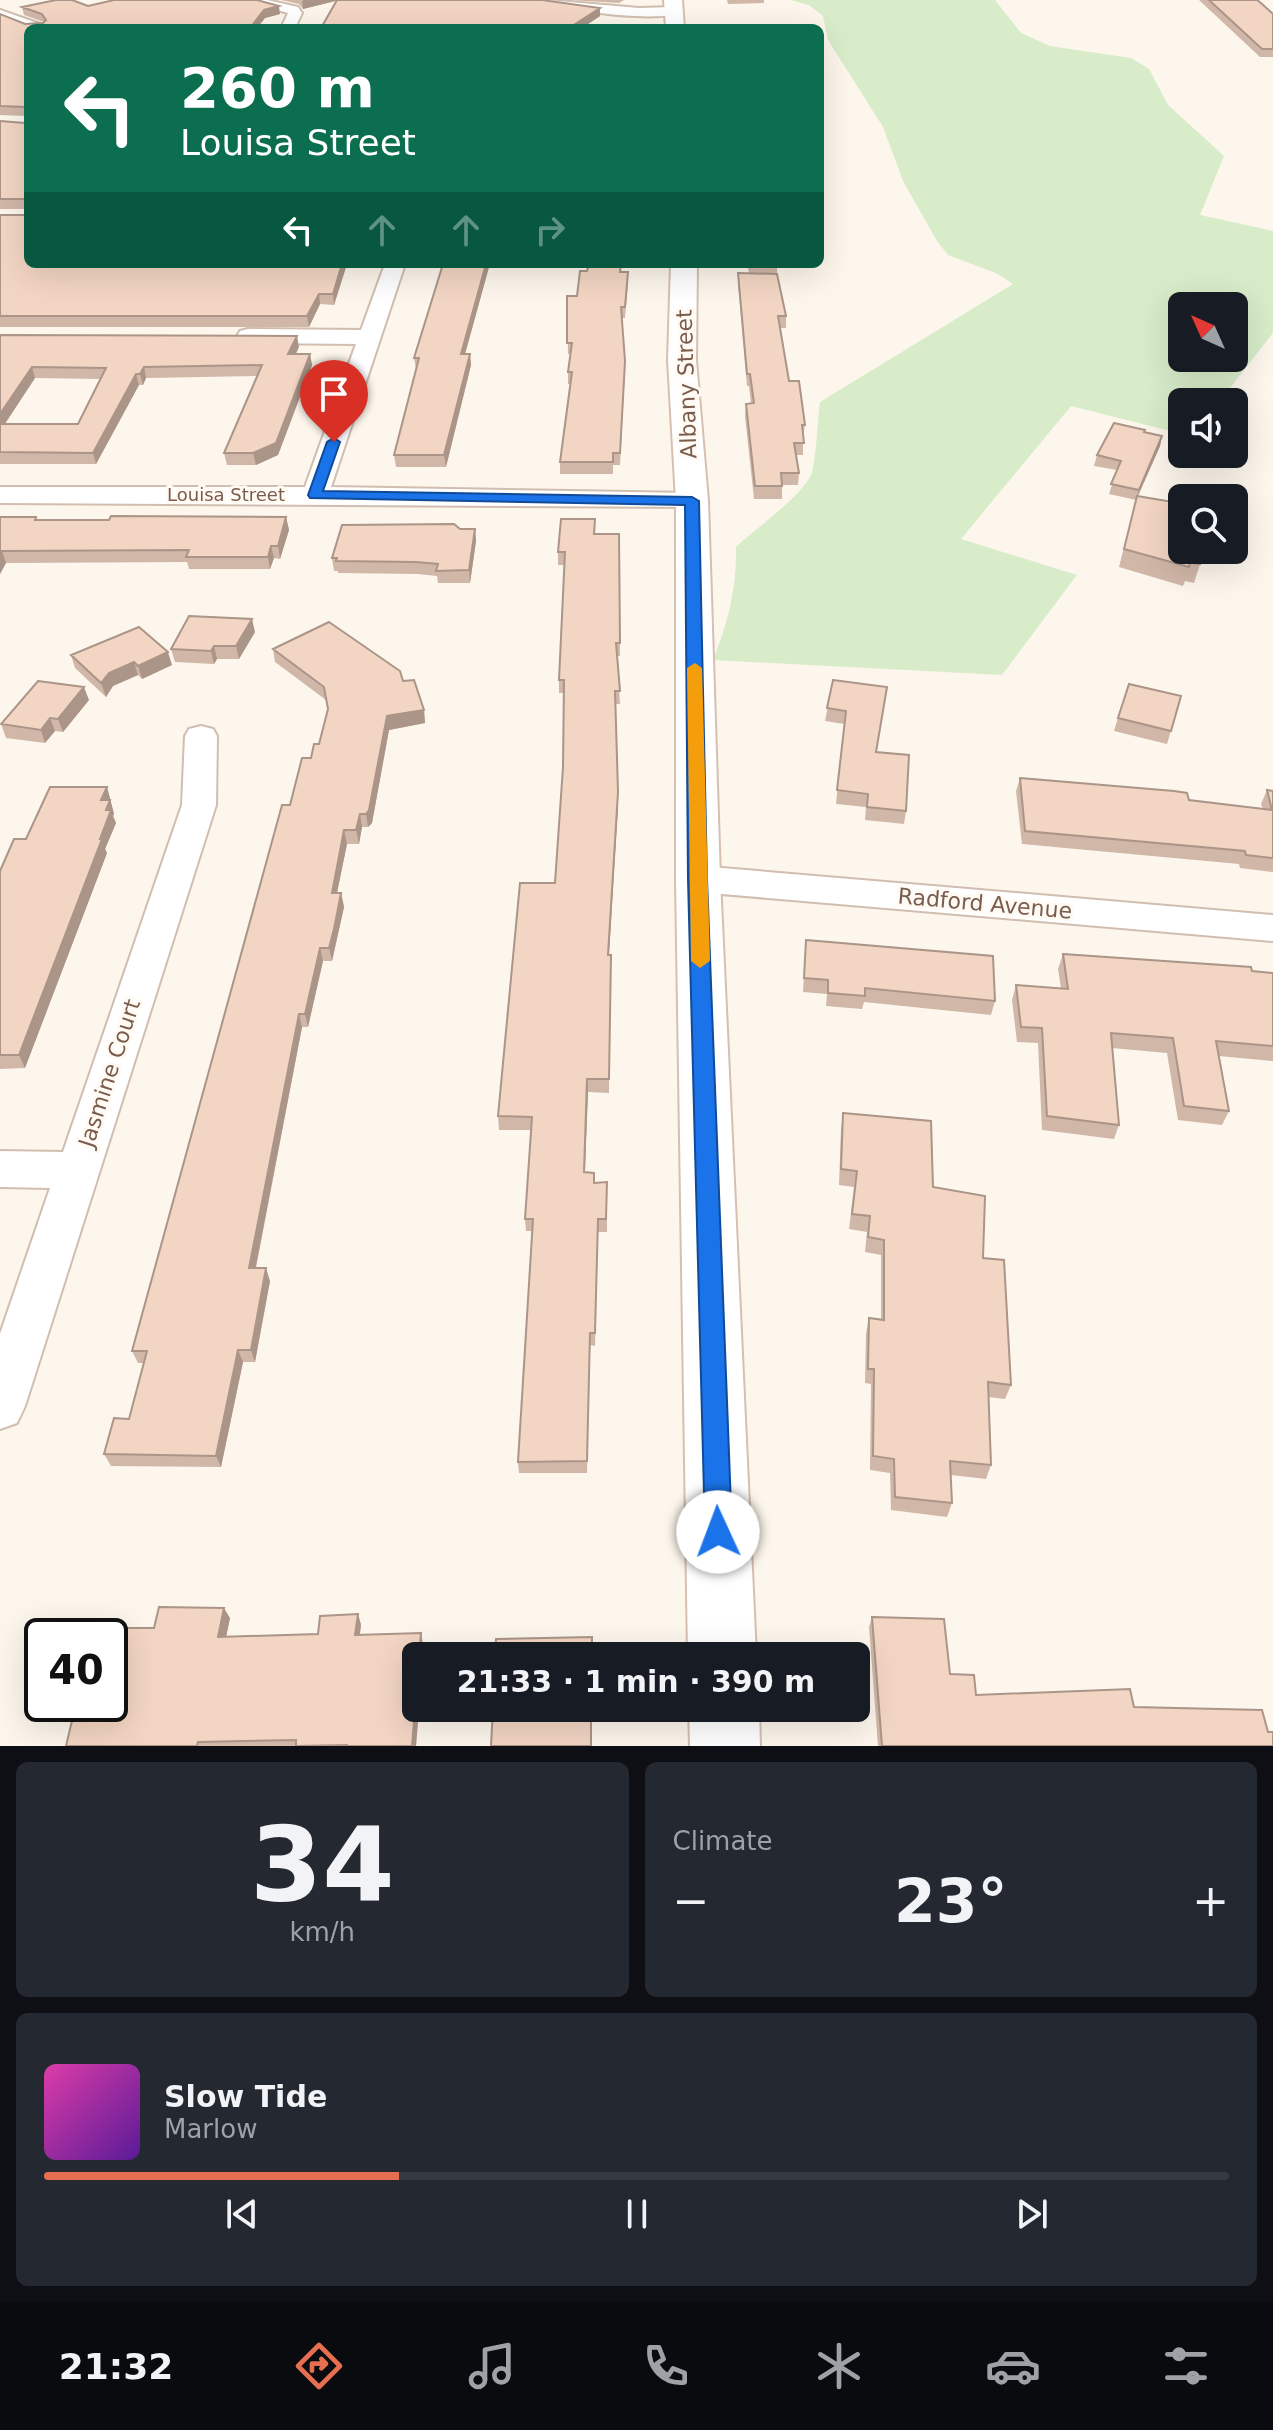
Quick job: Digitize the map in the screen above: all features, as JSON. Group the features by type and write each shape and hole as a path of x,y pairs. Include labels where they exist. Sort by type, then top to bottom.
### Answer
{"street":[{"path":"248,0 293,10 295,13 290,24"},
{"path":"543,1 674,13"},
{"path":"543,1 626,24"},
{"path":"0,14 27,24"},
{"path":"315,495 394,268"},
{"name":"Albany Street","path":"684,268 682,360 692,501 698,879 722,1642"},
{"path":"232,336 371,337"},
{"name":"Louisa Street","path":"0,495 315,495 692,501"},
{"name":"Jasmine Court","path":"0,1406 199,805 201,736"},
{"name":"Radford Avenue","path":"698,879 1273,928"},
{"path":"0,1169 77,1170"},
{"path":"724,1722 725,1746"}],"green space":[{"path":"790,0 995,0 1021,33 1050,46 1131,58 1149,69 1168,105 1224,156 1200,215 1273,231 1273,333 1248,365 1248,292 1168,292 1168,372 1242,372 1230,388 1168,388 1168,430 1071,406 961,539 1077,575 1002,675 713,660 730,605 736,547 791,500 808,480 814,464 820,402 1013,284 998,274 948,255 937,241 903,181 883,127 828,40 823,16 809,5"}],"building":[{"path":"56,0 72,0 88,6 114,0 257,0 279,6 264,10 253,24 25,24 46,20 42,14 22,7"},
{"path":"337,0 542,0 600,8 575,24 323,24"},
{"path":"1209,0 1257,0 1261,3 1273,14 1273,49 1262,49"},
{"path":"0,14 25,24 24,107 0,106"},
{"path":"0,121 24,123 24,199 0,199"},
{"path":"0,215 24,215 24,268 341,268 333,294 319,294 307,316 0,316"},
{"path":"442,268 485,268 461,354 470,354 444,455 394,455 419,358 414,358"},
{"path":"588,268 620,268 620,272 628,272 625,307 621,307 625,361 620,453 613,453 613,462 560,462 572,372 568,372 572,343 567,343 567,296 577,296 580,271 587,271"},
{"path":"738,273 777,274 786,316 778,316 789,381 799,381 805,425 802,425 804,443 794,443 799,473 781,473 782,486 755,486 746,404 754,403 750,374 747,374"},
{"path":"0,335 297,336 288,354 310,354 276,443 253,453 224,453 262,365 144,367 140,374 136,374 93,453 0,452 0,424 78,424 106,368 32,367 0,414"},
{"path":"1114,423 1162,436 1139,490 1111,484 1121,461 1097,455"},
{"path":"1137,496 1168,501 1168,561 1124,549"},
{"path":"111,516 286,517 278,546 271,546 268,557 186,557 189,550 2,551 0,554 0,517 109,520"},
{"path":"561,519 595,519 594,534 619,534 620,643 616,643 620,691 615,691 618,792 608,955 611,955 609,1079 587,1079 584,1172 594,1173 594,1183 607,1182 606,1219 598,1219 595,1333 590,1333 587,1461 518,1462 533,1219 525,1219 532,1117 498,1116 520,883 555,883 563,767 564,680 559,680 565,552 558,552"},
{"path":"454,524 460,529 475,529 469,570 436,571 438,564 336,561 337,558 332,558 342,525"},
{"path":"189,616 252,619 236,646 214,646 211,651 171,649"},
{"path":"329,622 400,671 403,681 414,680 424,710 387,716 369,810 366,814 360,814 356,830 344,830 332,893 341,893 334,929 329,948 320,948 305,1014 299,1014 249,1268 266,1268 251,1350 238,1350 216,1456 104,1454 114,1418 129,1419 147,1351 132,1351 282,805 290,805 302,758 311,758 314,744 319,744 328,709 324,687 273,649"},
{"path":"139,627 168,652 138,666 134,662 109,673 101,683 71,655"},
{"path":"833,680 887,687 876,752 909,755 906,811 867,807 868,794 837,790 846,711 827,708"},
{"path":"38,681 84,687 58,719 50,718 41,730 1,724"},
{"path":"1129,684 1181,696 1171,731 1118,718"},
{"path":"1020,778 1174,791 1187,793 1189,800 1272,810 1267,790 1273,791 1273,858 1246,855 1245,851 1025,831"},
{"path":"50,787 107,787 101,800 110,800 106,810 111,810 19,1055 0,1055 0,871 14,839 26,839"},
{"path":"806,940 993,956 995,1001 865,988 865,996 828,993 828,980 804,978"},
{"path":"1063,954 1251,967 1252,971 1273,973 1273,1046 1216,1041 1229,1111 1184,1106 1173,1038 1111,1033 1119,1125 1047,1116 1042,1028 1021,1027 1016,985 1068,989"},
{"path":"843,1113 931,1121 933,1187 985,1196 983,1258 1004,1260 1011,1385 988,1382 991,1465 950,1461 952,1503 895,1497 894,1459 873,1456 874,1369 868,1369 869,1318 884,1320 884,1240 868,1237 870,1216 852,1214 857,1171 841,1169"},
{"path":"159,1607 224,1608 218,1637 318,1634 320,1616 358,1614 355,1635 421,1633 420,1642 402,1642 402,1722 414,1722 412,1746 296,1746 296,1740 198,1742 197,1746 66,1746 72,1722 128,1722 128,1628 154,1628"},
{"path":"872,1617 944,1619 950,1674 974,1675 976,1695 1130,1689 1134,1707 1262,1710 1268,1732 1273,1732 1273,1746 882,1746"},
{"path":"592,1637 592,1642 496,1642 496,1639"},
{"path":"492,1722 591,1722 591,1746 491,1746"}],"slow traffic":[{"path":"695,668 700,961"}],"route":[{"path":"334,442 315,495 692,501 698,879 718,1532"}]}
